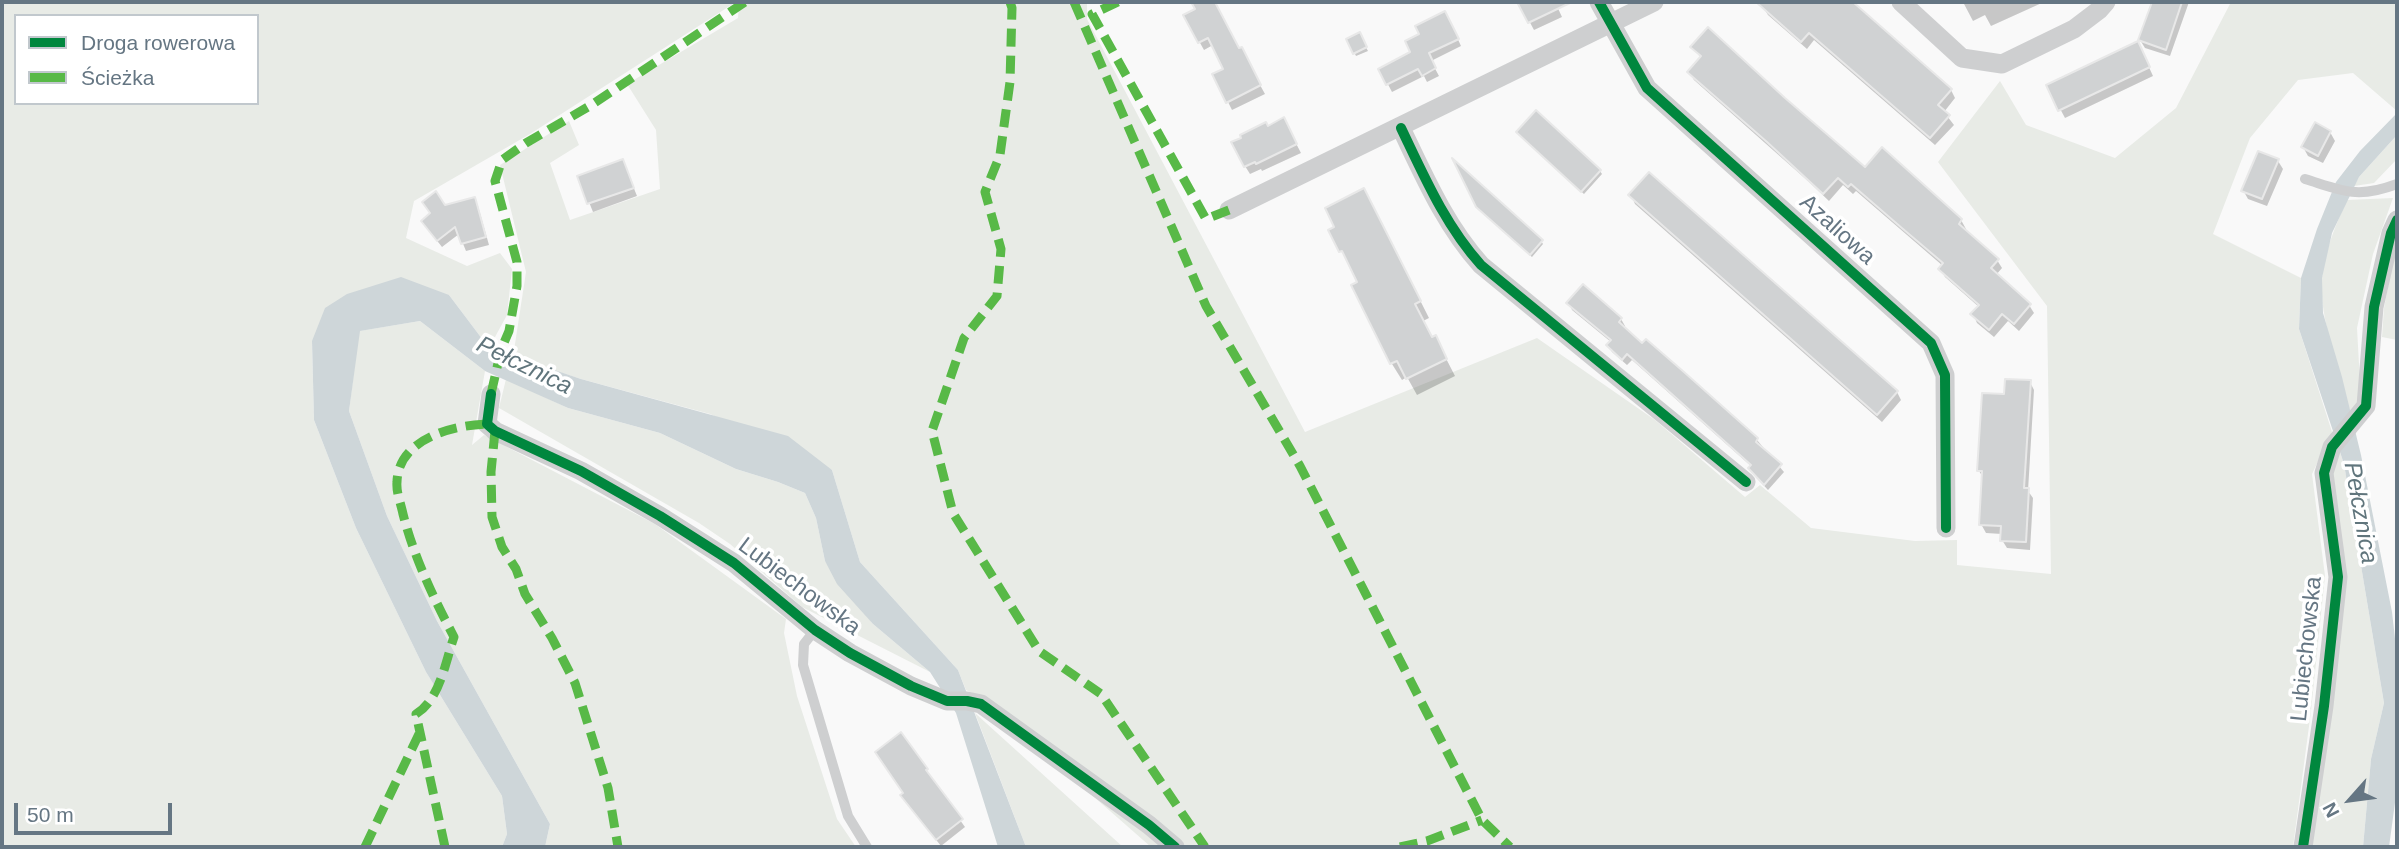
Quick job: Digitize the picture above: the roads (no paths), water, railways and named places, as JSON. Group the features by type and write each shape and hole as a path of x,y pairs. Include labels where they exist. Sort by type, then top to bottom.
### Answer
{"street":[{"name":"Azaliowa","path":"1599,2 1647,88 1931,343 1945,375 1946,528"},
{"path":"1229,210 1654,2"},
{"path":"1901,2 1962,58 2002,64 2074,29 2106,2"},
{"path":"1401,128 1442,213 1462,244 1481,265 1746,482"},
{"name":"Lubiechowska","path":"2303,847 2324,706 2339,577 2324,473 2332,447 2366,407 2374,307 2391,233 2397,220"},
{"name":"Lubiechowska","path":"491,394 487,424 495,431 581,471 660,516 734,563 815,630 850,653 899,680 947,701 981,704 1149,825 1175,847"}],"lane":[{"path":"2305,179 2357,194 2397,184"},
{"path":"815,630 804,644 803,665 848,816 867,847"}],"water":[{"name":"Pełcznica","path":"2397,113 2397,135 2359,177 2332,233 2322,278 2323,313 2361,455 2392,612 2397,656 2397,788 2389,847 2363,847 2371,759 2384,703 2344,464 2299,329 2301,278 2336,182 2360,151"},
{"name":"Pełcznica","path":"401,277 449,295 489,348 581,379 788,436 832,470 860,562 958,670 1026,847 998,847 956,713 930,672 873,624 837,584 825,561 816,518 805,493 736,469 660,433 568,408 485,371 420,321 360,331 349,411 387,516 437,621 550,824 545,847 502,847 507,834 502,796 426,672 356,528 314,420 312,341 325,308 347,294"}]}
